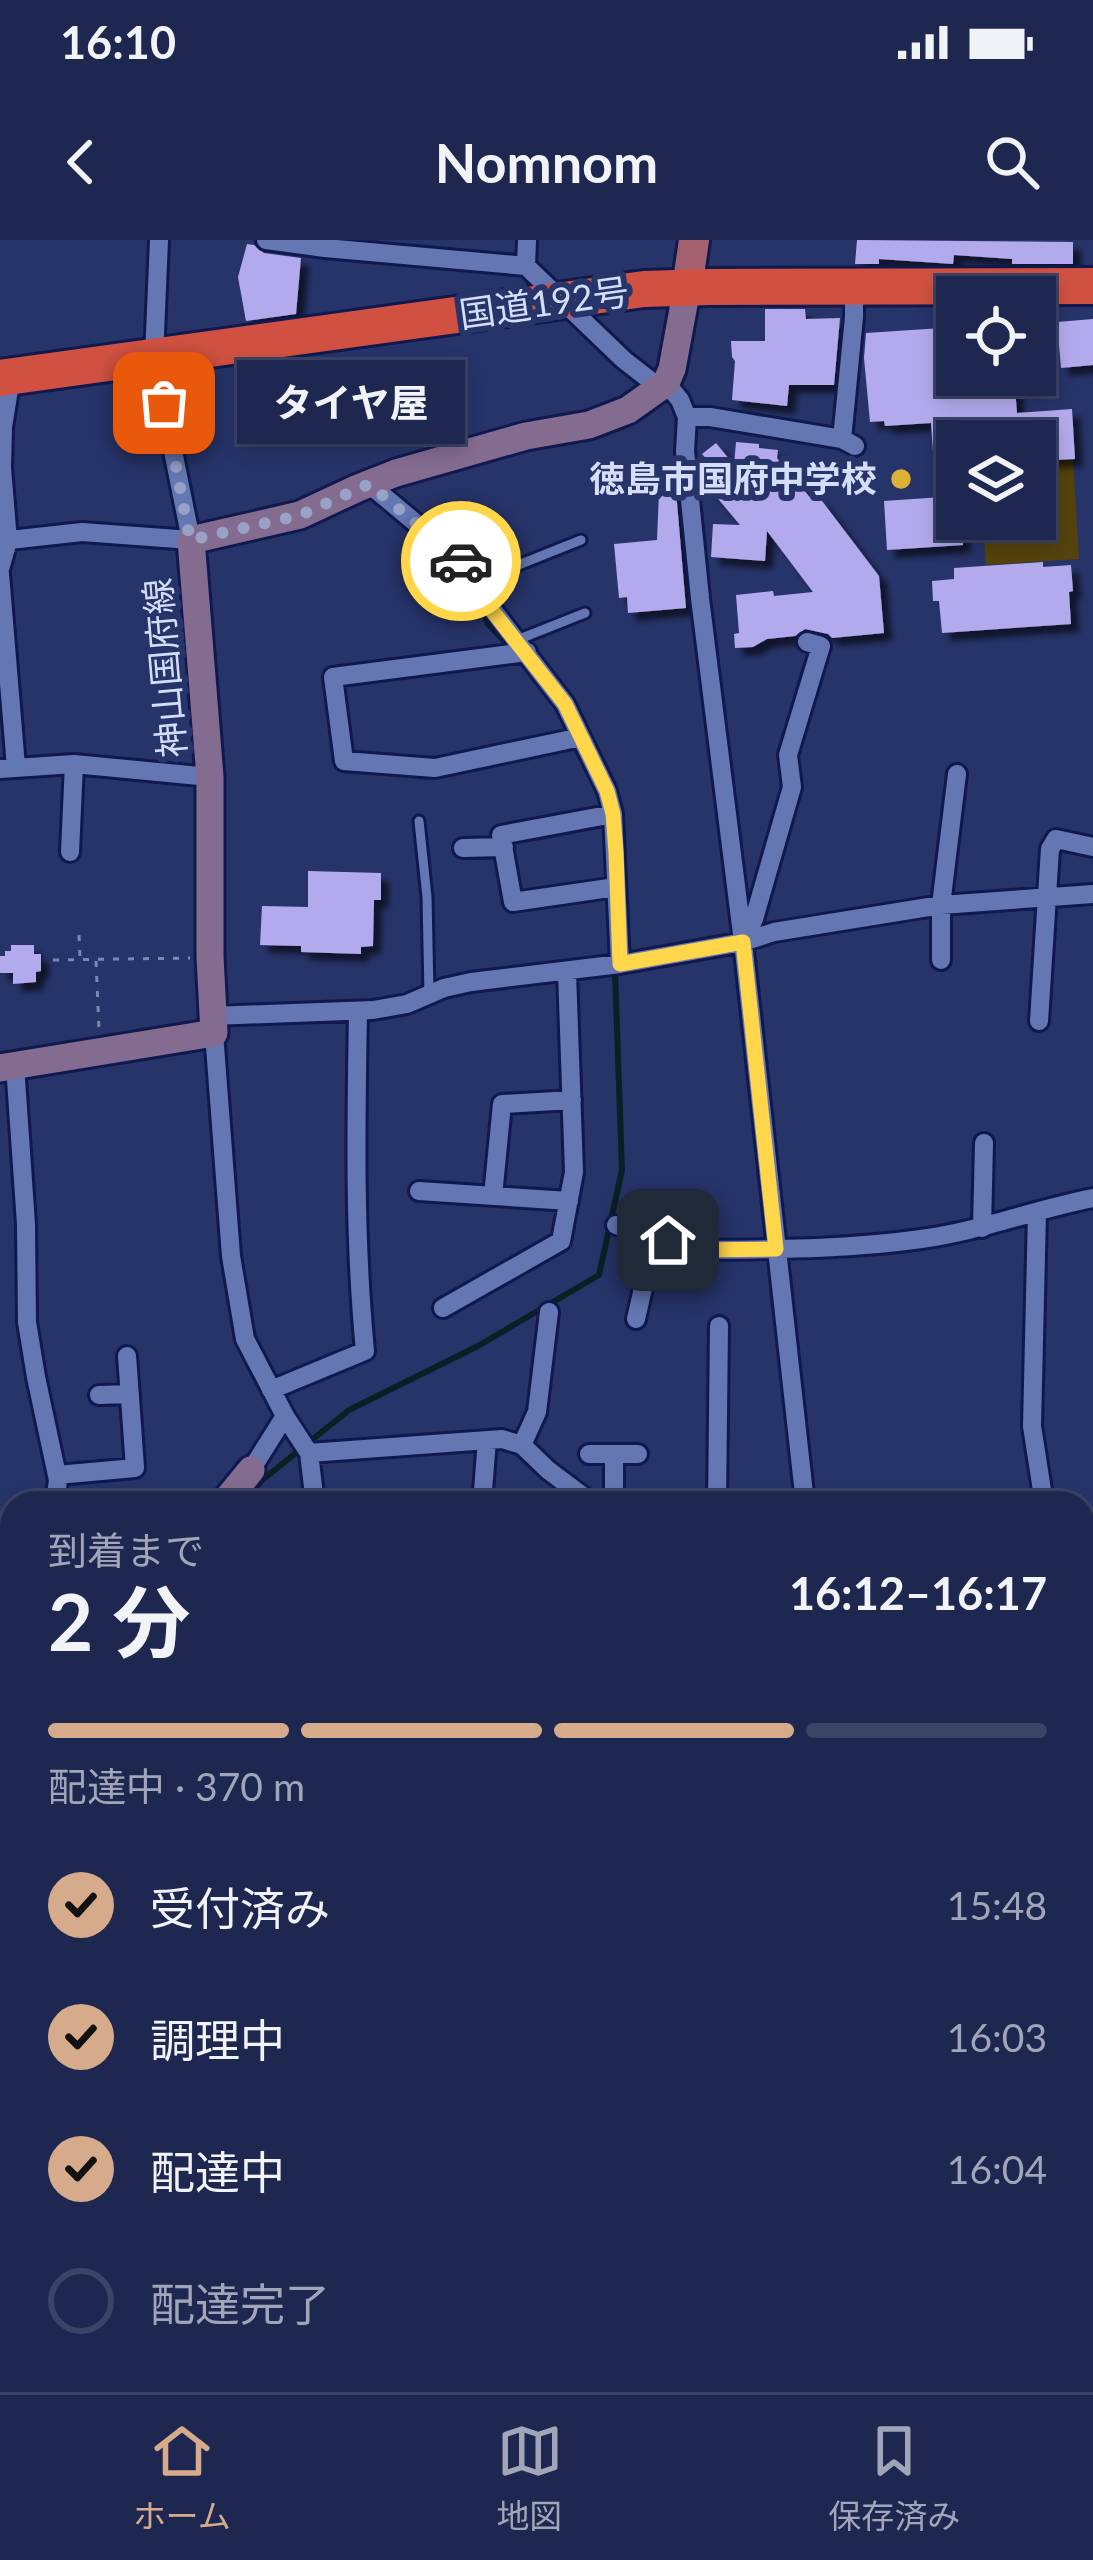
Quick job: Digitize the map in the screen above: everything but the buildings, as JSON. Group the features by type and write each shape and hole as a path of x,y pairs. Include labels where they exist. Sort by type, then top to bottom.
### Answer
{"highway":[{"name":"国道192号","path":"6,377 644,290 1093,286"}],"main road":[{"path":"663,386 672,369 694,240"},
{"name":"神山国府線","path":"213,1024 210,777 190,540 301,515 369,484 526,436 589,425 628,410 663,386"},
{"path":"8,1066 100,1052 213,1024"},
{"path":"234,1491 251,1470"}],"street":[{"path":"4,541 82,532 190,540 154,357 159,240"},
{"path":"266,240 526,266 624,360 680,400 687,417 700,598 804,1491"},
{"path":"526,240 526,266"},
{"path":"687,417 848,442 854,286"},
{"path":"6,377 0,572 8,768 74,764 210,777"},
{"path":"369,484 466,565 494,613 565,704 607,791 613,814 620,964"},
{"path":"743,942 792,787 788,755 821,646 807,641"},
{"path":"522,646 333,676 344,761 435,768 581,737"},
{"path":"70,852 74,764"},
{"path":"941,960 940,905 957,774"},
{"path":"613,814 502,835 513,902 616,886"},
{"path":"1039,1022 1051,849 1056,839 1093,847"},
{"path":"463,848 504,848"},
{"path":"313,1491 307,1449 245,1339 235,1277 213,1024 407,1004 471,982 620,964 940,905 1093,894"},
{"path":"442,1308 561,1241 574,1172 567,972"},
{"path":"271,1390 365,1351 356,1166 358,1011"},
{"path":"8,1066 26,1224 28,1322 57,1475 56,1491"},
{"path":"493,1196 502,1104 572,1100"},
{"path":"982,1228 984,1143"},
{"path":"418,1191 569,1201"},
{"path":"616,1225 688,1250 776,1249 920,1240 1093,1198"},
{"path":"1037,1212 1032,1426 1042,1491"},
{"path":"636,1319 655,1236"},
{"path":"522,1445 537,1412 549,1312"},
{"path":"717,1491 718,1326"},
{"path":"57,1475 135,1468 128,1356"},
{"path":"100,1395 130,1394"},
{"path":"251,1470 285,1416"},
{"path":"307,1449 502,1439 522,1445 576,1491"},
{"path":"483,1491 487,1440"},
{"path":"589,1454 638,1454"},
{"path":"614,1454 614,1491"}],"lane":[{"path":"476,582 581,540"},
{"path":"522,646 585,613"},
{"path":"419,820 429,994"}],"path":[{"path":"79,935 80,959"},
{"path":"53,960 210,957"},
{"path":"96,959 100,1052"}],"shaded area":[{"path":"1073,460 1079,559 986,565 984,540 1056,540 1056,461"}],"waterway":[{"path":"483,608 488,624 507,644"},
{"path":"252,1491 349,1410 478,1346 599,1275 622,1170 615,972"}],"way so far":[{"path":"164,403 190,540 301,515 369,484 461,561"}],"place":[{"name":"タイヤ屋","path":"164,403"},
{"name":"徳島市国府中学校","path":"901,479"}],"route":[{"path":"461,561 494,613 565,704 607,791 616,853 620,964 743,942 776,1249 688,1250 668,1240"}]}
